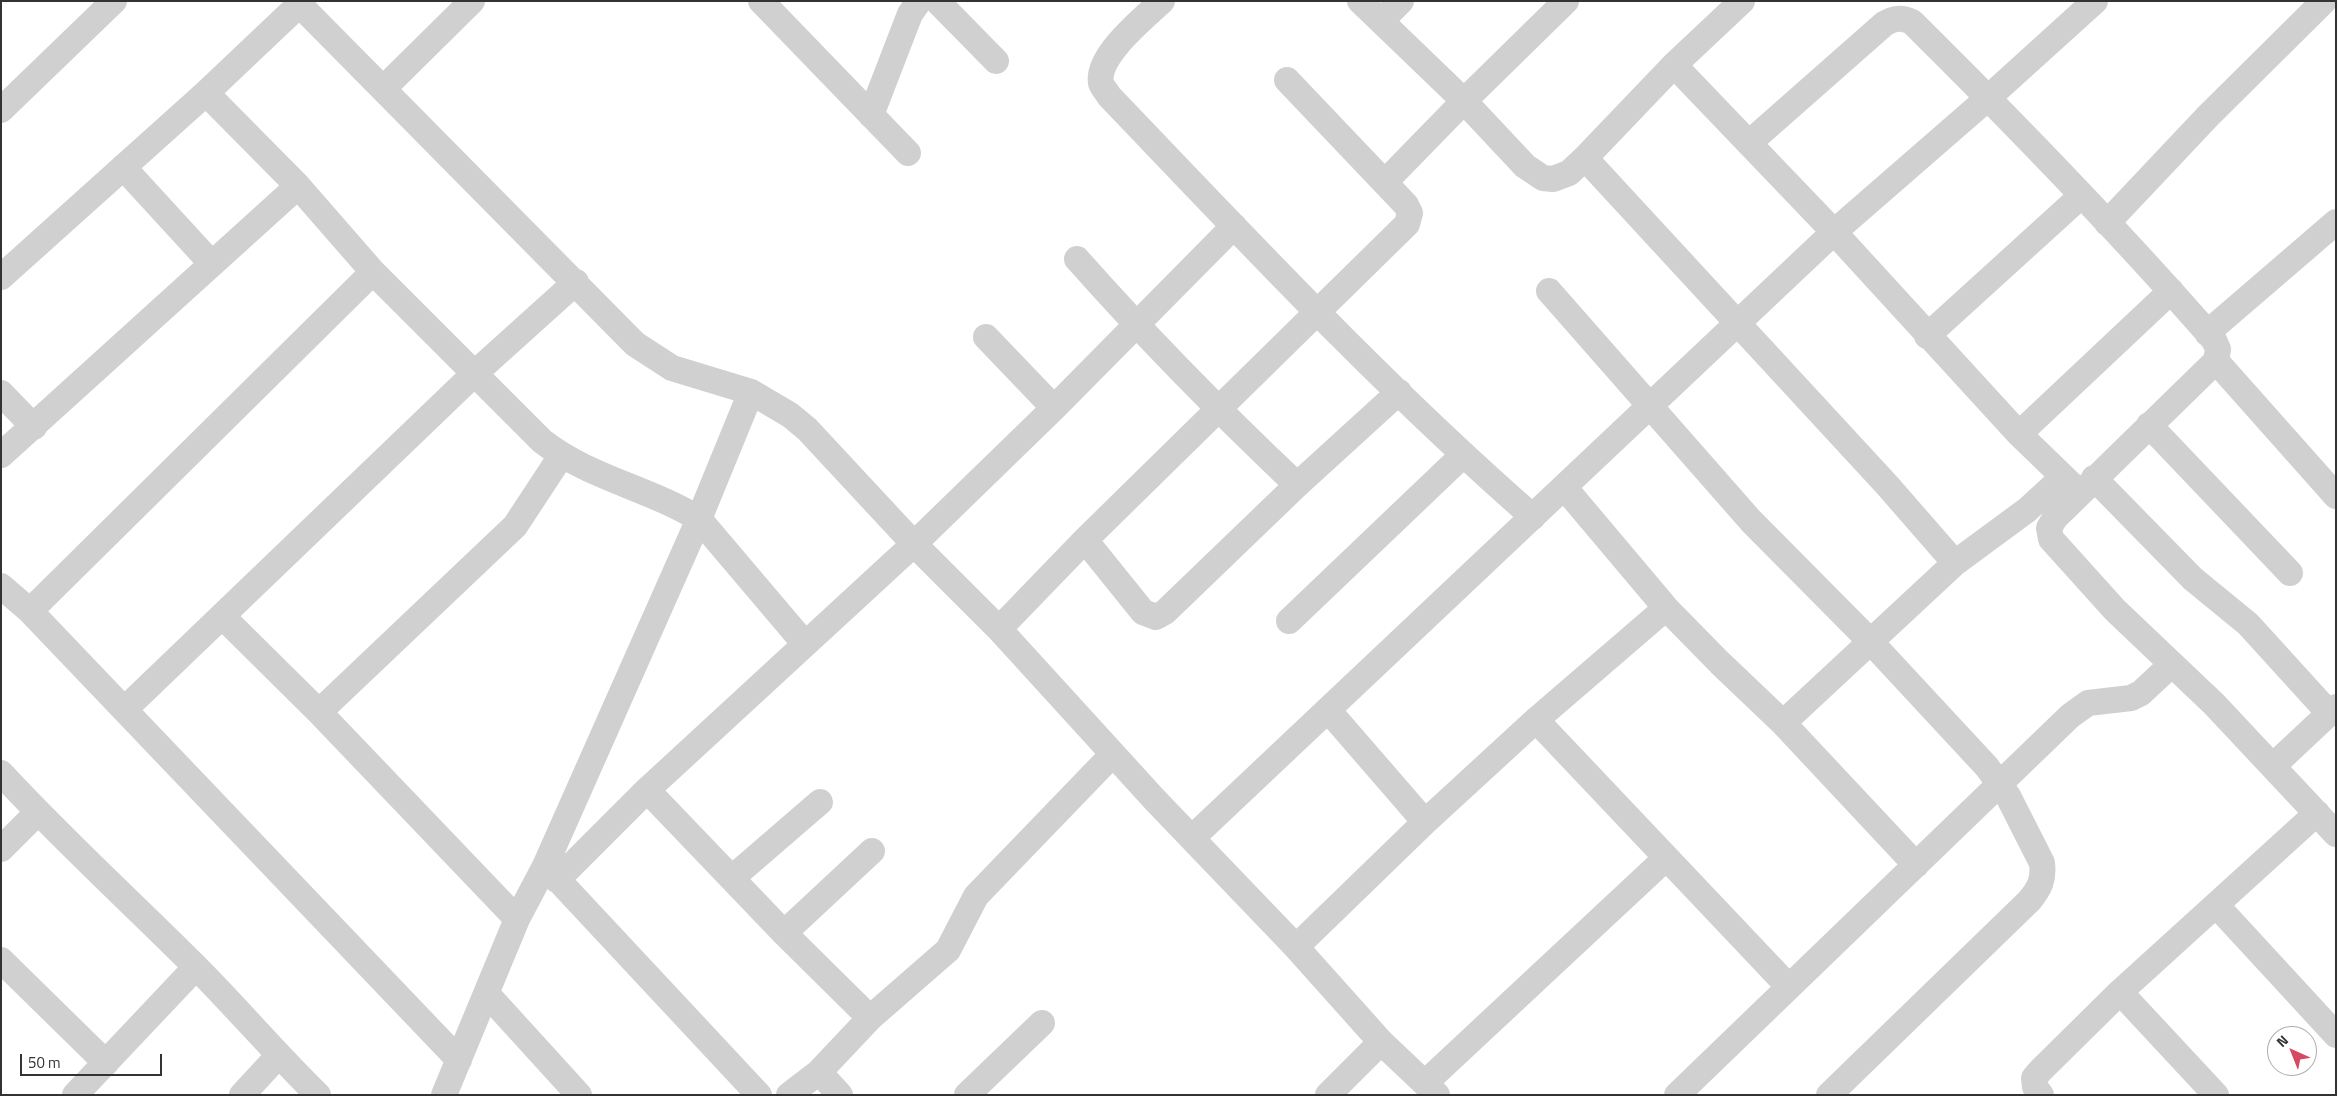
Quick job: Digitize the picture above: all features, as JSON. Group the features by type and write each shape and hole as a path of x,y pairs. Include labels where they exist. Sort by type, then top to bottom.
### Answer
{"street":[{"path":"1,110 114,1"},
{"path":"383,89 472,1"},
{"path":"871,115 910,14 919,1"},
{"path":"937,1 996,61"},
{"path":"1162,1 1115,47 1102,70 1101,83 1109,96 1316,312 1462,455 1533,517"},
{"path":"1360,1 1464,101 1525,166 1542,178 1553,179 1569,173 1585,158 1674,65 1742,1"},
{"path":"1381,21 1401,1"},
{"path":"1385,182 1566,1"},
{"path":"1192,838 1736,323 1834,232 1988,98 2067,10 2095,1"},
{"path":"2107,223 2208,116 2324,1"},
{"path":"1,277 206,93 299,2 636,344 654,358 672,368 751,392 790,415 807,429 914,544 999,629 1113,754 1296,947 1381,1042 1431,1089 1665,859"},
{"path":"774,6 871,115 908,153"},
{"path":"1749,143 1884,24 1893,18 1904,18 1912,22 1988,98 2107,223 2170,291 2207,333 2218,349 2216,361 2149,425 2079,482 2027,510 1955,564 1783,723"},
{"path":"1674,65 1834,232 1927,336 2019,434 2248,624 2332,710 2273,766"},
{"path":"999,629 1085,540 1407,224 1410,213 1406,205 1287,80"},
{"path":"206,93 298,186 373,272 542,441 561,456 676,504 699,519 806,644"},
{"path":"1585,158 1887,485 1955,564"},
{"path":"123,167 212,264"},
{"path":"1,455 298,186"},
{"path":"1927,336 2081,196"},
{"path":"2207,333 2336,222"},
{"path":"444,1095 517,919 551,873 647,790 914,544 1054,408 1234,226"},
{"path":"1077,259 1136,325 1218,410 1296,485"},
{"path":"30,611 373,272"},
{"path":"125,710 474,374 576,282"},
{"path":"1549,291 1751,521 1870,641 2000,782 2042,863 2044,874 2040,888 2029,901 1829,1095"},
{"path":"2019,434 2170,291"},
{"path":"986,338 1054,408"},
{"path":"2216,361 2336,496"},
{"path":"551,873 751,392"},
{"path":"1085,540 1143,612 1156,617 1165,612 1296,485 1399,392"},
{"path":"1,393 34,426"},
{"path":"2149,425 2290,573"},
{"path":"1289,620 1462,455"},
{"path":"319,712 505,537 515,526 561,456"},
{"path":"2079,482 2054,518 2049,528 2050,539 2115,610 2214,704 2336,834"},
{"path":"1564,487 1666,608 1783,723 1916,864"},
{"path":"1,586 30,611 459,1060"},
{"path":"1296,947 1425,822 1536,720 1666,608"},
{"path":"223,617 319,712 517,919"},
{"path":"1677,1095 2070,716 2088,703 2131,698 2141,693 2172,664"},
{"path":"1328,710 1425,822"},
{"path":"1536,720 1665,859 1789,987"},
{"path":"789,1095 818,1072 870,1018 948,950 976,896 1113,754"},
{"path":"1,773 38,812 196,967 278,1056 318,1095"},
{"path":"647,790 784,933 870,1018"},
{"path":"732,878 820,802"},
{"path":"1,849 38,812"},
{"path":"2040,1095 2035,1087 2034,1078 2120,992 2317,813"},
{"path":"784,933 872,851"},
{"path":"551,873 759,1095"},
{"path":"2216,906 2336,1035"},
{"path":"1,960 106,1063"},
{"path":"75,1095 196,967"},
{"path":"2120,992 2216,1095"},
{"path":"487,994 579,1095"},
{"path":"967,1095 1042,1023"},
{"path":"1328,1095 1381,1042"},
{"path":"242,1095 278,1056"},
{"path":"818,1072 840,1095"}]}
